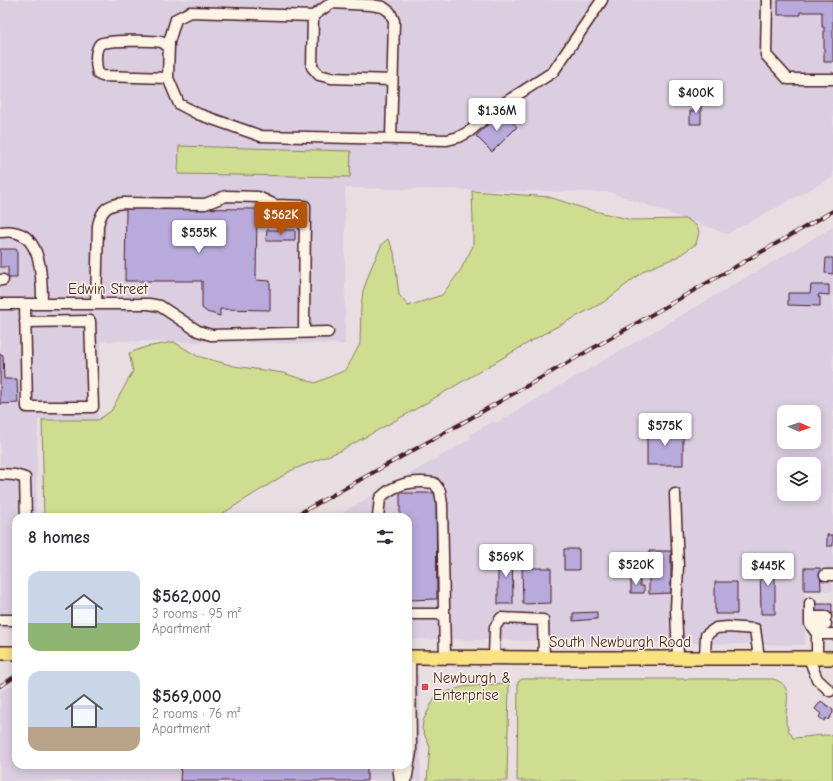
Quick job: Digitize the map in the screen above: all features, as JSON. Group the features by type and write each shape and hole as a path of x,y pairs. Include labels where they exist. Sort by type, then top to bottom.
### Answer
{"main road":[{"path":"0,653 12,653"},
{"name":"South Newburgh Road","path":"412,657 833,658"}],"street":[{"path":"391,139 394,21 390,12 383,7 331,3 313,16 190,12 176,18 169,47 168,78 179,104 198,114 261,136 391,139 447,140 459,138 470,131 498,107 553,72 602,0"},
{"path":"767,0 766,55 788,79 833,79"},
{"path":"313,16 312,67 319,75 331,78 392,80"},
{"path":"168,78 102,76 98,74 96,68 96,55 98,46 103,42 160,42 169,47"},
{"path":"96,304 98,225 100,217 105,209 112,205 123,203 205,204 226,196 258,197 275,205 305,206 304,332"},
{"path":"0,232 14,232 32,243 40,267 42,281 42,304"},
{"name":"Edwin Street","path":"0,304 155,304 198,331 211,335 328,332"},
{"path":"25,304 25,322 27,407 93,407 90,321 25,322"},
{"path":"0,474 15,475 25,478 26,513"},
{"path":"378,513 380,498 387,491 400,484 420,481 434,483 440,491 442,504 445,657"},
{"path":"675,494 678,566 676,610 678,658"},
{"path":"810,603 810,620 817,634 813,658 817,679 830,691"},
{"path":"412,614 444,614"},
{"path":"494,657 494,626 501,618 543,620 544,658"},
{"path":"0,620 12,620"},
{"path":"810,620 826,620"},
{"path":"705,658 706,635 716,628 728,627 755,629 760,658"},
{"path":"817,634 833,634"},
{"path":"398,769 400,781"},
{"path":"406,781 408,769"}],"shaded area":[{"path":"0,0 833,0 833,177 727,234 610,192 345,188 345,344 101,341 98,420 38,419 36,513 12,513 12,630 0,630"},
{"path":"833,227 833,591 804,590 805,645 412,639 412,513 342,513 470,439 470,434 492,422 498,422"},
{"path":"412,674 419,675 421,781 0,781 0,692 12,685 12,769 412,769"}],"green space":[{"path":"179,146 351,151 350,177 178,174"},
{"path":"472,191 549,197 586,209 632,220 687,219 697,226 699,232 696,244 677,257 645,270 604,302 545,333 409,413 340,451 292,470 223,513 44,513 42,420 98,420 111,411 133,371 129,353 146,347 174,342 197,356 234,366 283,373 315,383 346,370 360,344 363,291 371,268 382,244 388,239 394,252 399,295 408,306 442,295 460,271 473,246"},
{"path":"522,679 773,679 780,682 787,690 786,723 793,738 825,735 833,736 833,781 517,781 518,682"},
{"path":"509,684 507,781 427,781 430,747 422,729 423,721 436,695 463,687"}],"building":[{"path":"778,0 833,0 833,62 824,62 824,27 822,27 822,12 800,12 800,15 778,15"},
{"path":"694,102 701,102 701,124 690,124 690,111 694,111"},
{"path":"502,111 517,127 492,152 476,136"},
{"path":"126,208 257,209 256,280 270,281 270,310 220,309 220,316 207,312 202,308 202,281 125,281"},
{"path":"267,230 295,230 295,241 266,241"},
{"path":"0,249 17,249 17,278 8,278 8,267 0,267"},
{"path":"826,258 833,258 833,274 825,273"},
{"path":"811,285 829,285 829,295 819,294 818,297 820,297 820,306 788,305 788,293 810,293"},
{"path":"0,354 3,355 4,379 17,379 18,403 0,404"},
{"path":"683,429 683,465 647,465 647,430"},
{"path":"400,493 436,493 437,599 412,600 412,513 400,513"},
{"path":"827,535 833,535 833,546 827,546"},
{"path":"502,546 512,546 513,604 498,604 498,570 503,570"},
{"path":"564,549 579,549 579,570 564,570"},
{"path":"649,551 671,551 671,593 649,594"},
{"path":"760,561 775,561 775,614 761,614"},
{"path":"522,568 551,568 551,603 523,604"},
{"path":"804,568 820,568 821,590 804,590"},
{"path":"631,576 635,576 635,581 640,581 640,586 644,586 644,593 631,593"},
{"path":"715,582 737,582 737,614 715,614"},
{"path":"815,604 832,604 832,614 815,614"},
{"path":"597,612 597,619 573,621 573,613"},
{"path":"821,701 833,710 833,713 828,720 826,718 824,721 819,717 821,714 815,709"},
{"path":"181,769 367,769 367,781 180,781"}],"railway":[{"path":"300,513 462,423 833,211"},
{"path":"0,686 12,678"}],"place":[{"name":"Newburgh & Enterprise","path":"425,687"}]}
